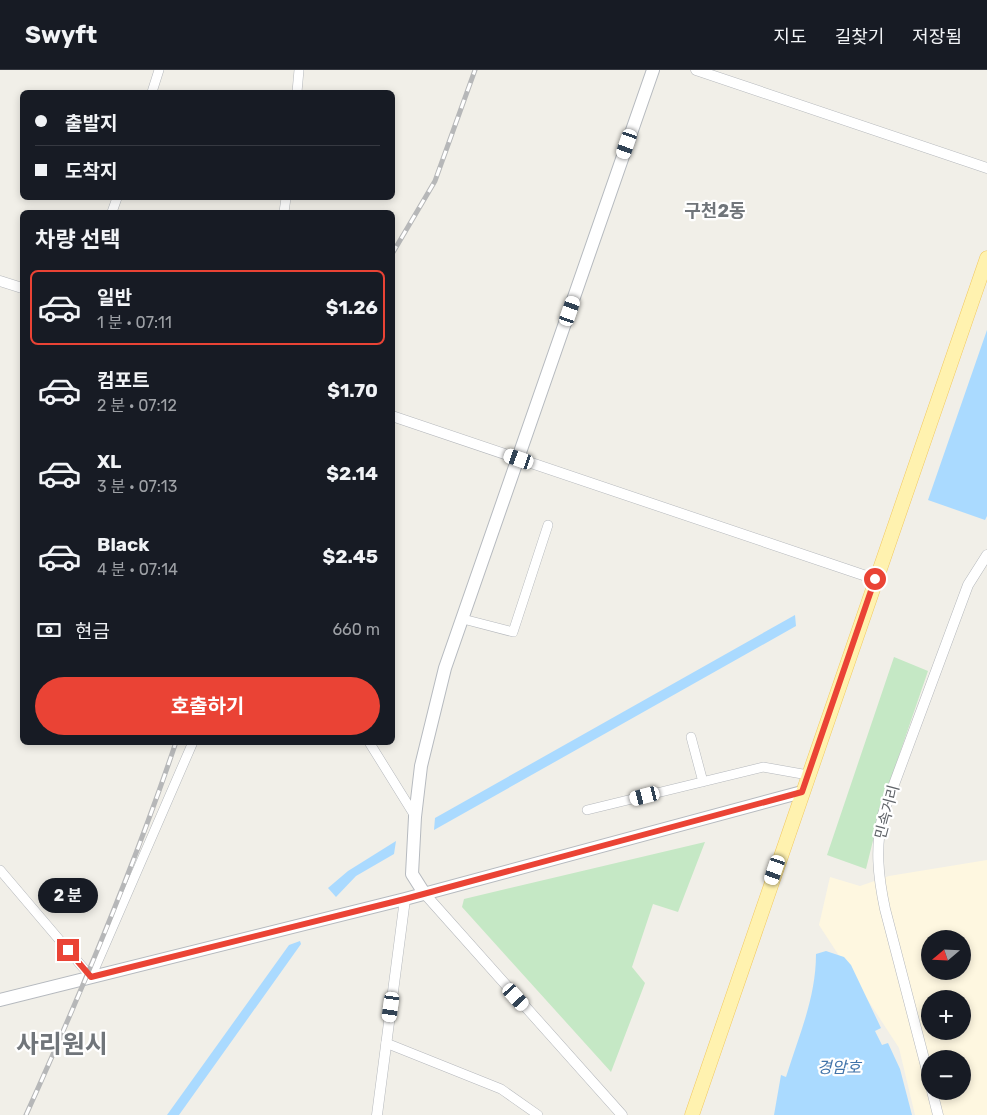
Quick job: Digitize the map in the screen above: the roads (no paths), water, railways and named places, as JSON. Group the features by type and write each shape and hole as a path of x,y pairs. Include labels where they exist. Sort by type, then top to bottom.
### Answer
{"main road":[{"path":"424,893 412,874 415,817 423,757 445,668 653,70"},
{"path":"692,1115 987,258"},
{"path":"0,1000 405,899 802,792"}],"street":[{"path":"153,90 159,70"},
{"path":"297,90 300,70"},
{"path":"696,70 987,168"},
{"path":"0,281 20,287"},
{"path":"395,417 875,579"},
{"path":"463,619 512,632 548,525"},
{"name":"민속거리","path":"922,1050 880,886 877,839 883,814 968,585 987,555"},
{"path":"691,737 703,782"},
{"path":"0,870 91,977 192,745"},
{"path":"371,745 415,817"},
{"path":"587,810 763,767 808,775"},
{"path":"424,893 622,1115"},
{"path":"377,1115 405,899"},
{"path":"386,1043 501,1089 538,1115"},
{"path":"934,1100 938,1115"}],"water":[{"path":"987,330 987,516 985,520 928,500"},
{"path":"795,615 796,626 434,830 435,818"},
{"path":"396,841 394,854 356,876 336,897 328,888 348,871"},
{"path":"300,941 301,944 179,1115 167,1115 289,945"},
{"name":"경암호","path":"826,951 844,957 851,965 881,1028 875,1031 882,1045 888,1043 900,1069 912,1115 774,1115 781,1075 786,1077 810,1001 816,954"}],"railway":[{"path":"395,249 435,181 475,70"},
{"path":"26,1115 106,931 175,745"}],"district":[{"name":"구천2동","path":"715,211"},
{"name":"사리원시","path":"62,1044"}]}
